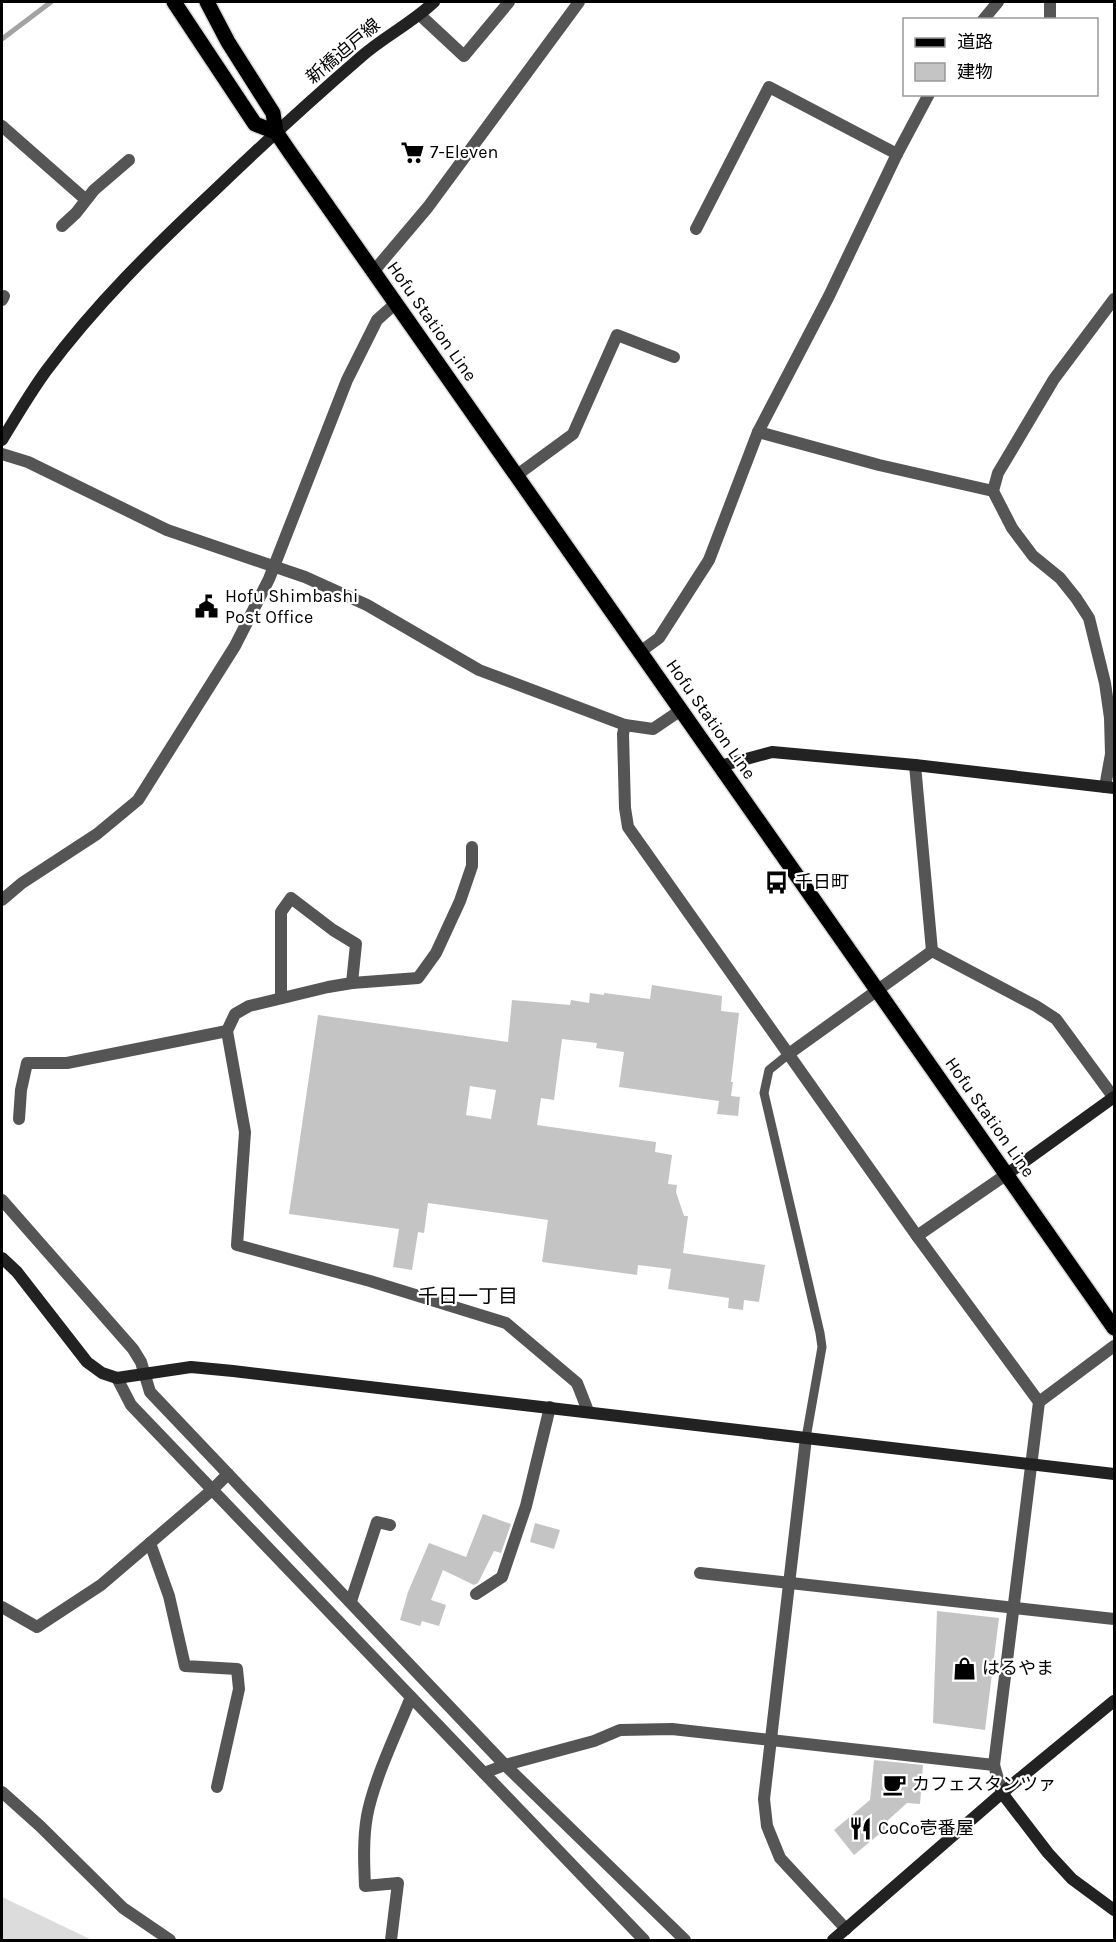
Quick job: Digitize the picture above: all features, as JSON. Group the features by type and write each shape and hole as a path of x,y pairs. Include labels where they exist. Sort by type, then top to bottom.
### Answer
{"main road":[{"name":"Hofu Station Line","path":"174,2 255,124 276,132"},
{"name":"Hofu Station Line","path":"207,2 228,42 273,112 276,132 1114,1328"}],"street":[{"name":"新橋迫戸線","path":"2,440 46,371 109,294 276,132 364,54 420,15 434,2"},
{"path":"420,15 464,56 509,2"},
{"path":"374,272 428,207 579,2"},
{"path":"984,18 998,2"},
{"path":"1050,2 1050,18"},
{"path":"696,229 769,87 897,154"},
{"path":"640,652 659,638 709,560 758,432 829,296 897,154 928,96"},
{"path":"2,126 85,199"},
{"path":"62,226 76,213 85,199 129,160"},
{"path":"720,766 772,752 1110,787 1110,718 1105,682 1089,618 1060,578 1033,556 1012,528 993,491 998,473 1054,380 1114,299"},
{"path":"2,900 22,883 97,834 138,800 235,646 269,579 347,380 377,320 396,303"},
{"path":"517,475 573,434 617,334 674,357"},
{"path":"758,432 879,465 993,491"},
{"path":"2,454 28,462 167,530 273,565 367,605 479,670 625,725 653,729 681,710"},
{"path":"625,725 623,734 625,808 628,827 712,948 790,1053 917,1236 1039,1402 994,1766 1002,1793 1048,1853 1072,1879 1114,1910"},
{"path":"915,765 932,951"},
{"path":"472,847 472,866 460,901 436,953 418,978 352,983 249,1006 235,1014 226,1031 245,1132 237,1245 274,1253 506,1323 577,1383 588,1411"},
{"path":"281,998 279,986 281,912 291,897 333,930 356,944 352,983"},
{"path":"790,1053 932,951"},
{"path":"917,1236 1114,1097 1056,1019 932,951"},
{"path":"19,1119 21,1090 27,1063 67,1064 226,1031"},
{"path":"2,1200 133,1349 141,1362 150,1392 505,1765 685,1941"},
{"path":"2,1258 17,1272 87,1362 117,1378 191,1367 588,1411 1114,1474"},
{"path":"1039,1402 1114,1346"},
{"path":"117,1378 131,1406 644,1941"},
{"path":"476,1594 501,1576 526,1506 550,1407"},
{"path":"806,1438 769,1740 764,1799 767,1826 780,1858 846,1929"},
{"path":"2,1607 37,1627 101,1585 228,1474"},
{"path":"351,1601 377,1522 390,1525"},
{"path":"150,1543 169,1596 185,1666 237,1669 239,1689 217,1786"},
{"path":"700,1573 1114,1619"},
{"path":"391,1941 398,1883 365,1886 363,1855 368,1815 382,1769 411,1697"},
{"path":"833,1941 1002,1793 1114,1701"},
{"path":"484,1773 505,1765 594,1741 620,1730 672,1729 994,1766"},
{"path":"2,1792 123,1908 170,1941"}],"lane":[{"path":"790,1053 769,1070 764,1093 822,1347 806,1438"}],"shaded area":[{"path":"2,1897 92,1940 2,1940"}],"building":[{"path":"652,985 722,996 721,1011 739,1013 731,1082 733,1082 731,1096 740,1097 738,1116 717,1114 719,1101 619,1087 624,1052 596,1048 597,1043 562,1039 554,1100 541,1098 537,1125 656,1142 655,1152 672,1155 668,1184 677,1185 676,1192 684,1216 688,1216 683,1253 765,1265 759,1302 744,1300 743,1310 728,1308 729,1298 668,1289 671,1269 638,1265 637,1275 542,1262 548,1220 428,1203 424,1233 418,1232 412,1270 393,1267 399,1229 289,1214 318,1015 508,1042 512,1000 570,1005 571,1000 589,1003 590,993 650,999","holes":["470,1086 496,1090 491,1119 466,1115"]},
{"path":"483,1514 511,1524 501,1553 494,1551 478,1583 474,1585 443,1570 431,1600 446,1605 439,1626 422,1621 420,1626 400,1620 408,1592 429,1543 466,1557"},
{"path":"535,1523 560,1530 554,1549 530,1542"},
{"path":"937,1611 999,1618 985,1730 933,1723"},
{"path":"874,1760 923,1765 920,1804 907,1803 886,1822 889,1826 854,1855 834,1830 870,1800"}],"waterway":[{"path":"2,39 51,2"}],"place":[{"name":"7-Eleven","path":"412,152"},
{"name":"Hofu Shimbashi Post Office","path":"207,606"},
{"name":"千日町","path":"777,882"},
{"name":"はるやま","path":"964,1668"},
{"name":"カフェスタンツァ","path":"894,1784"},
{"name":"CoCo壱番屋","path":"860,1828"}],"district":[{"name":"千日一丁目","path":"468,1296"}]}
